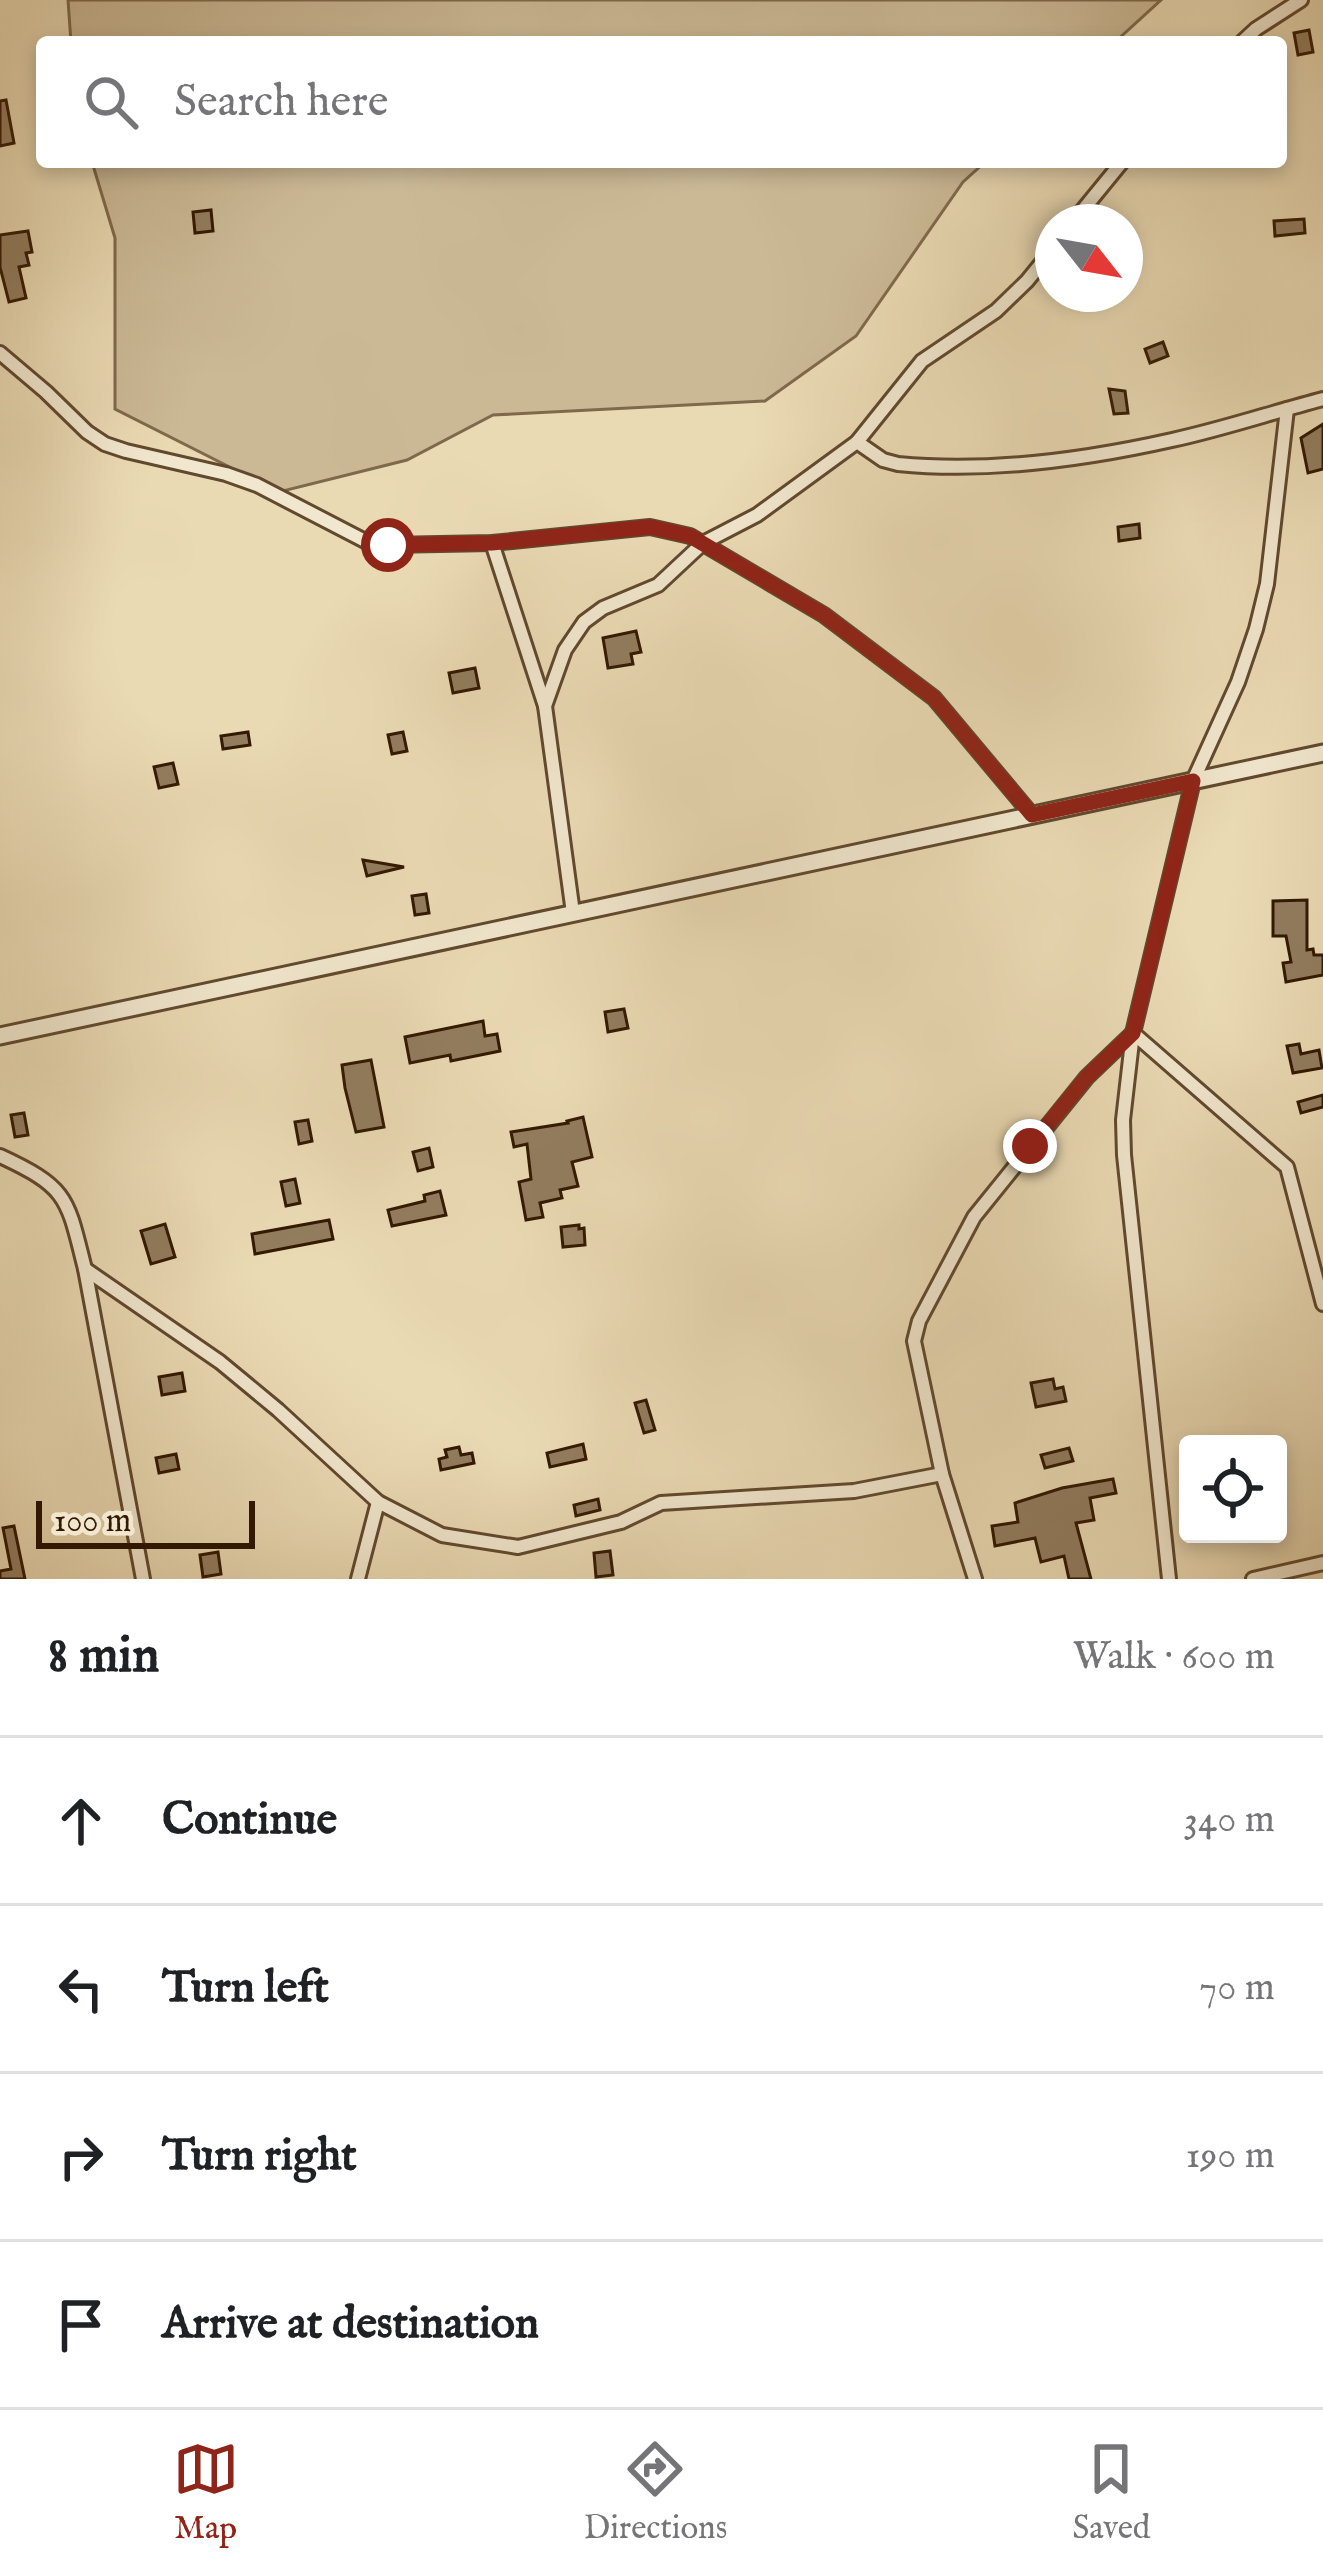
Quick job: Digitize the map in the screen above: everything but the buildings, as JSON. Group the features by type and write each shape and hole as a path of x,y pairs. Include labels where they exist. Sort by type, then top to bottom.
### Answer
{"street":[{"path":"1248,36 1301,0"},
{"path":"1088,204 1117,168"},
{"path":"545,706 570,640 584,622 603,608 658,585 703,543 757,515 857,442 922,362 996,311 1035,270"},
{"path":"0,353 87,432 116,448 195,465 257,485 368,542 492,543 650,527 676,531 703,543 824,615 934,698 1032,815"},
{"path":"857,442 898,464 1019,464 1173,440 1323,399"},
{"path":"1169,1579 1123,1120 1133,1033 1193,781 1238,682 1267,584 1287,409"},
{"path":"492,543 545,706 573,913"},
{"path":"0,1036 1323,753"},
{"path":"1133,1033 1287,1167 1323,1304"},
{"path":"975,1579 942,1474 914,1341 919,1321 974,1217 1087,1077 1133,1033"},
{"path":"0,1156 41,1175 64,1198 85,1270 143,1579"},
{"path":"85,1270 220,1362 378,1502 442,1535 518,1547 621,1522 662,1503 854,1491 942,1474"},
{"path":"358,1579 378,1502"},
{"path":"1253,1579 1323,1562"}],"shaded area":[{"path":"68,0 1161,0 1122,36 71,36"},
{"path":"94,168 978,168 963,182 856,336 765,401 493,415 407,460 279,492 115,409 115,238"}],"route":[{"path":"388,545 492,543 650,527 676,531 824,615 934,698 1032,815 1193,781 1133,1033 1087,1077 1030,1146"}]}
